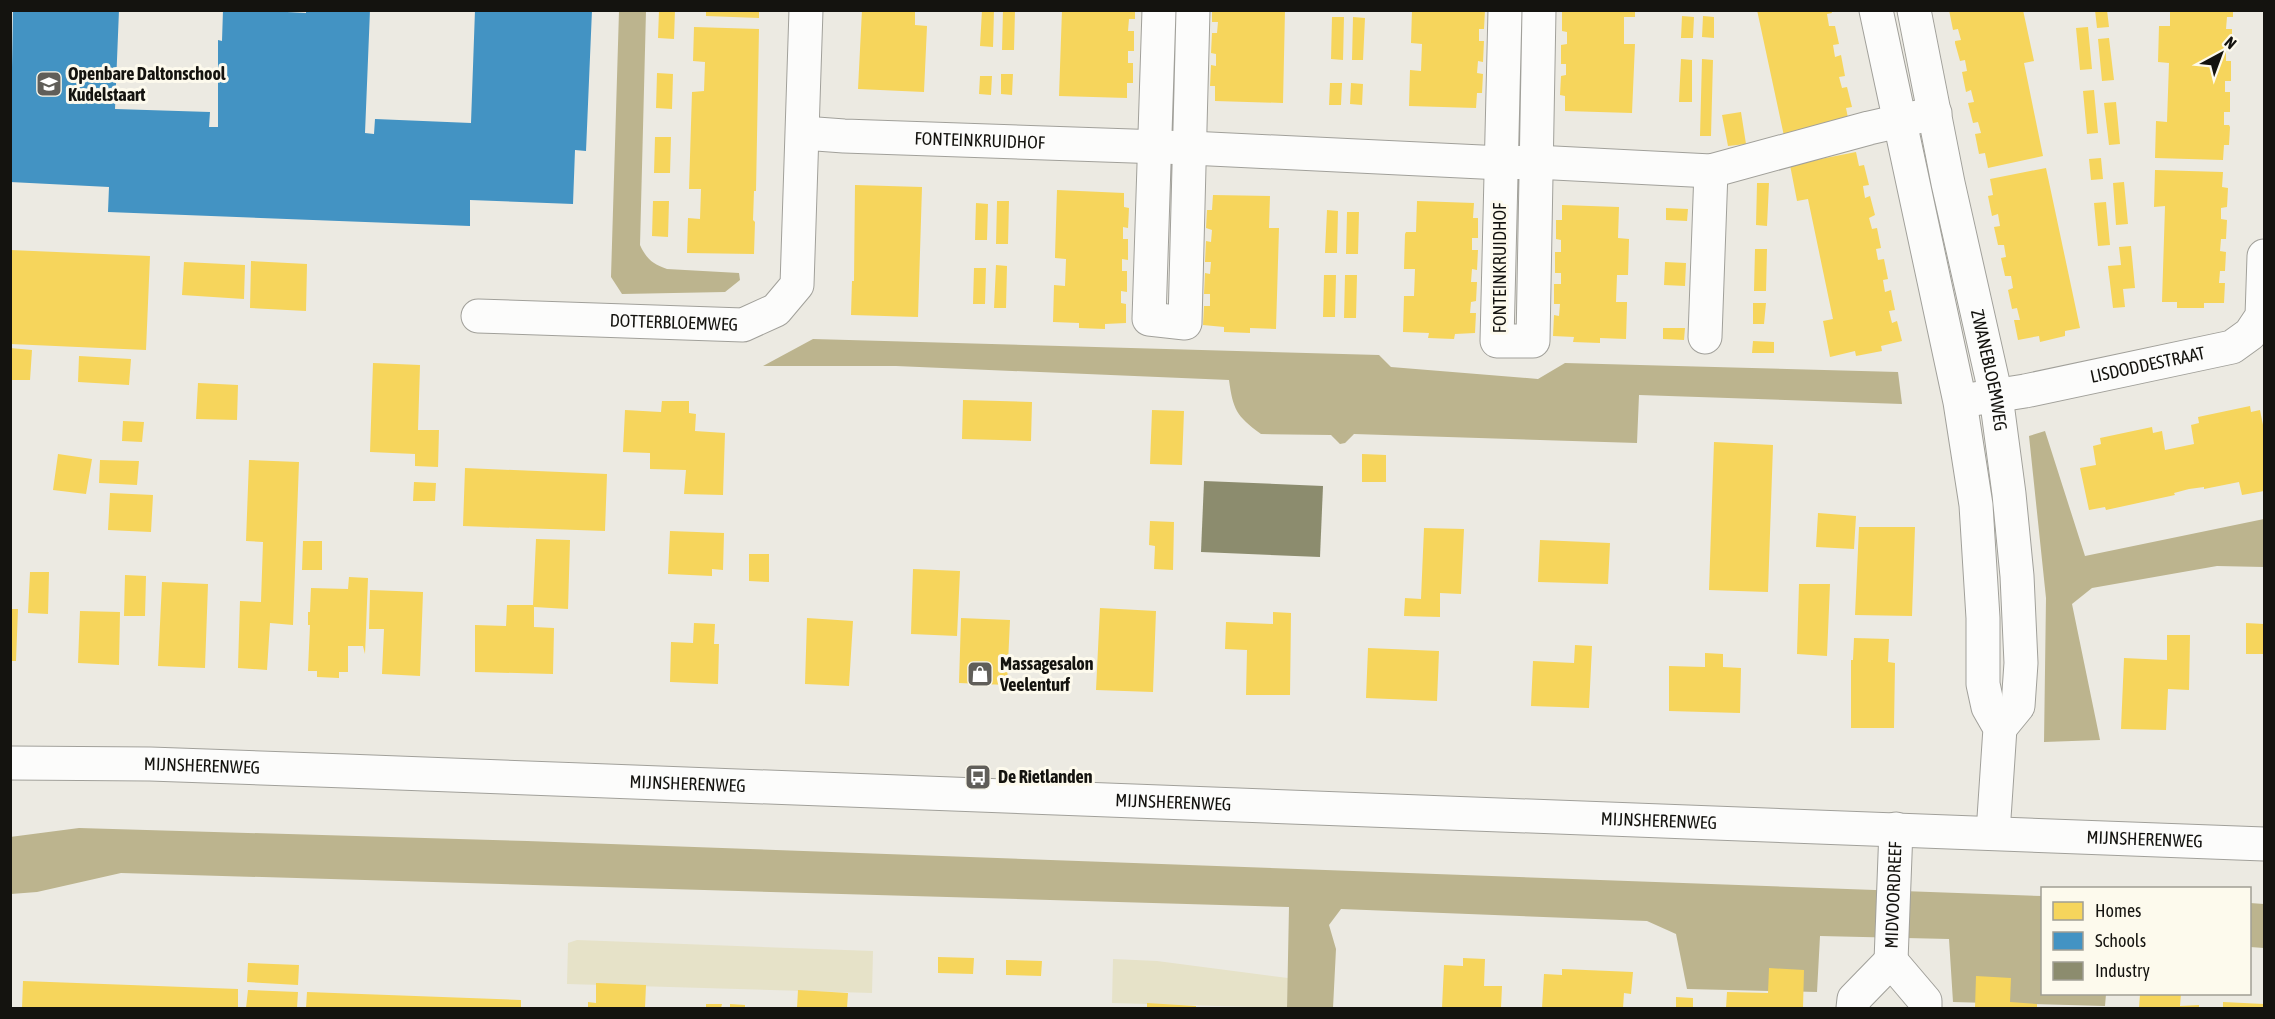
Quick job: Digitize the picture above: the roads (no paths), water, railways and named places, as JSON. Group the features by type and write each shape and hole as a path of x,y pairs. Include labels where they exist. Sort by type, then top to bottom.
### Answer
{"street":[{"name":"DOTTERBLOEMWEG","path":"478,316 743,325 776,310 797,285 806,10"},
{"path":"1159,10 1149,319 1185,323 1193,10"},
{"name":"FONTEINKRUIDHOF","path":"1505,10 1497,341 1533,341 1539,10"},
{"name":"ZWANEBLOEMWEG","path":"1876,10 1960,402 1978,536 1983,618 1983,684 1988,707 2000,728 2018,706 2021,663 2017,576 2010,506 1996,396 1948,183 1914,10"},
{"name":"FONTEINKRUIDHOF","path":"803,133 1712,171 1900,120 1935,113"},
{"path":"1705,338 1712,171"},
{"name":"LISDODDESTRAAT","path":"1960,402 2232,347 2250,334 2262,316 2265,256"},
{"path":"1993,832 2000,728"},
{"name":"MIJNSHERENWEG","path":"10,763 150,764 334,770 2265,844"},
{"name":"MIDVOORDREEF","path":"1853,1008 1854,999 1891,957 1896,829"},
{"name":"MIDVOORDREEF","path":"1891,957 1925,1001 1925,1008"}],"place":[{"name":"Openbare Daltonschool Kudelstaart","path":"49,84"},
{"name":"Massagesalon Veelenturf","path":"980,674"},
{"name":"De Rietlanden","path":"978,777"}]}
